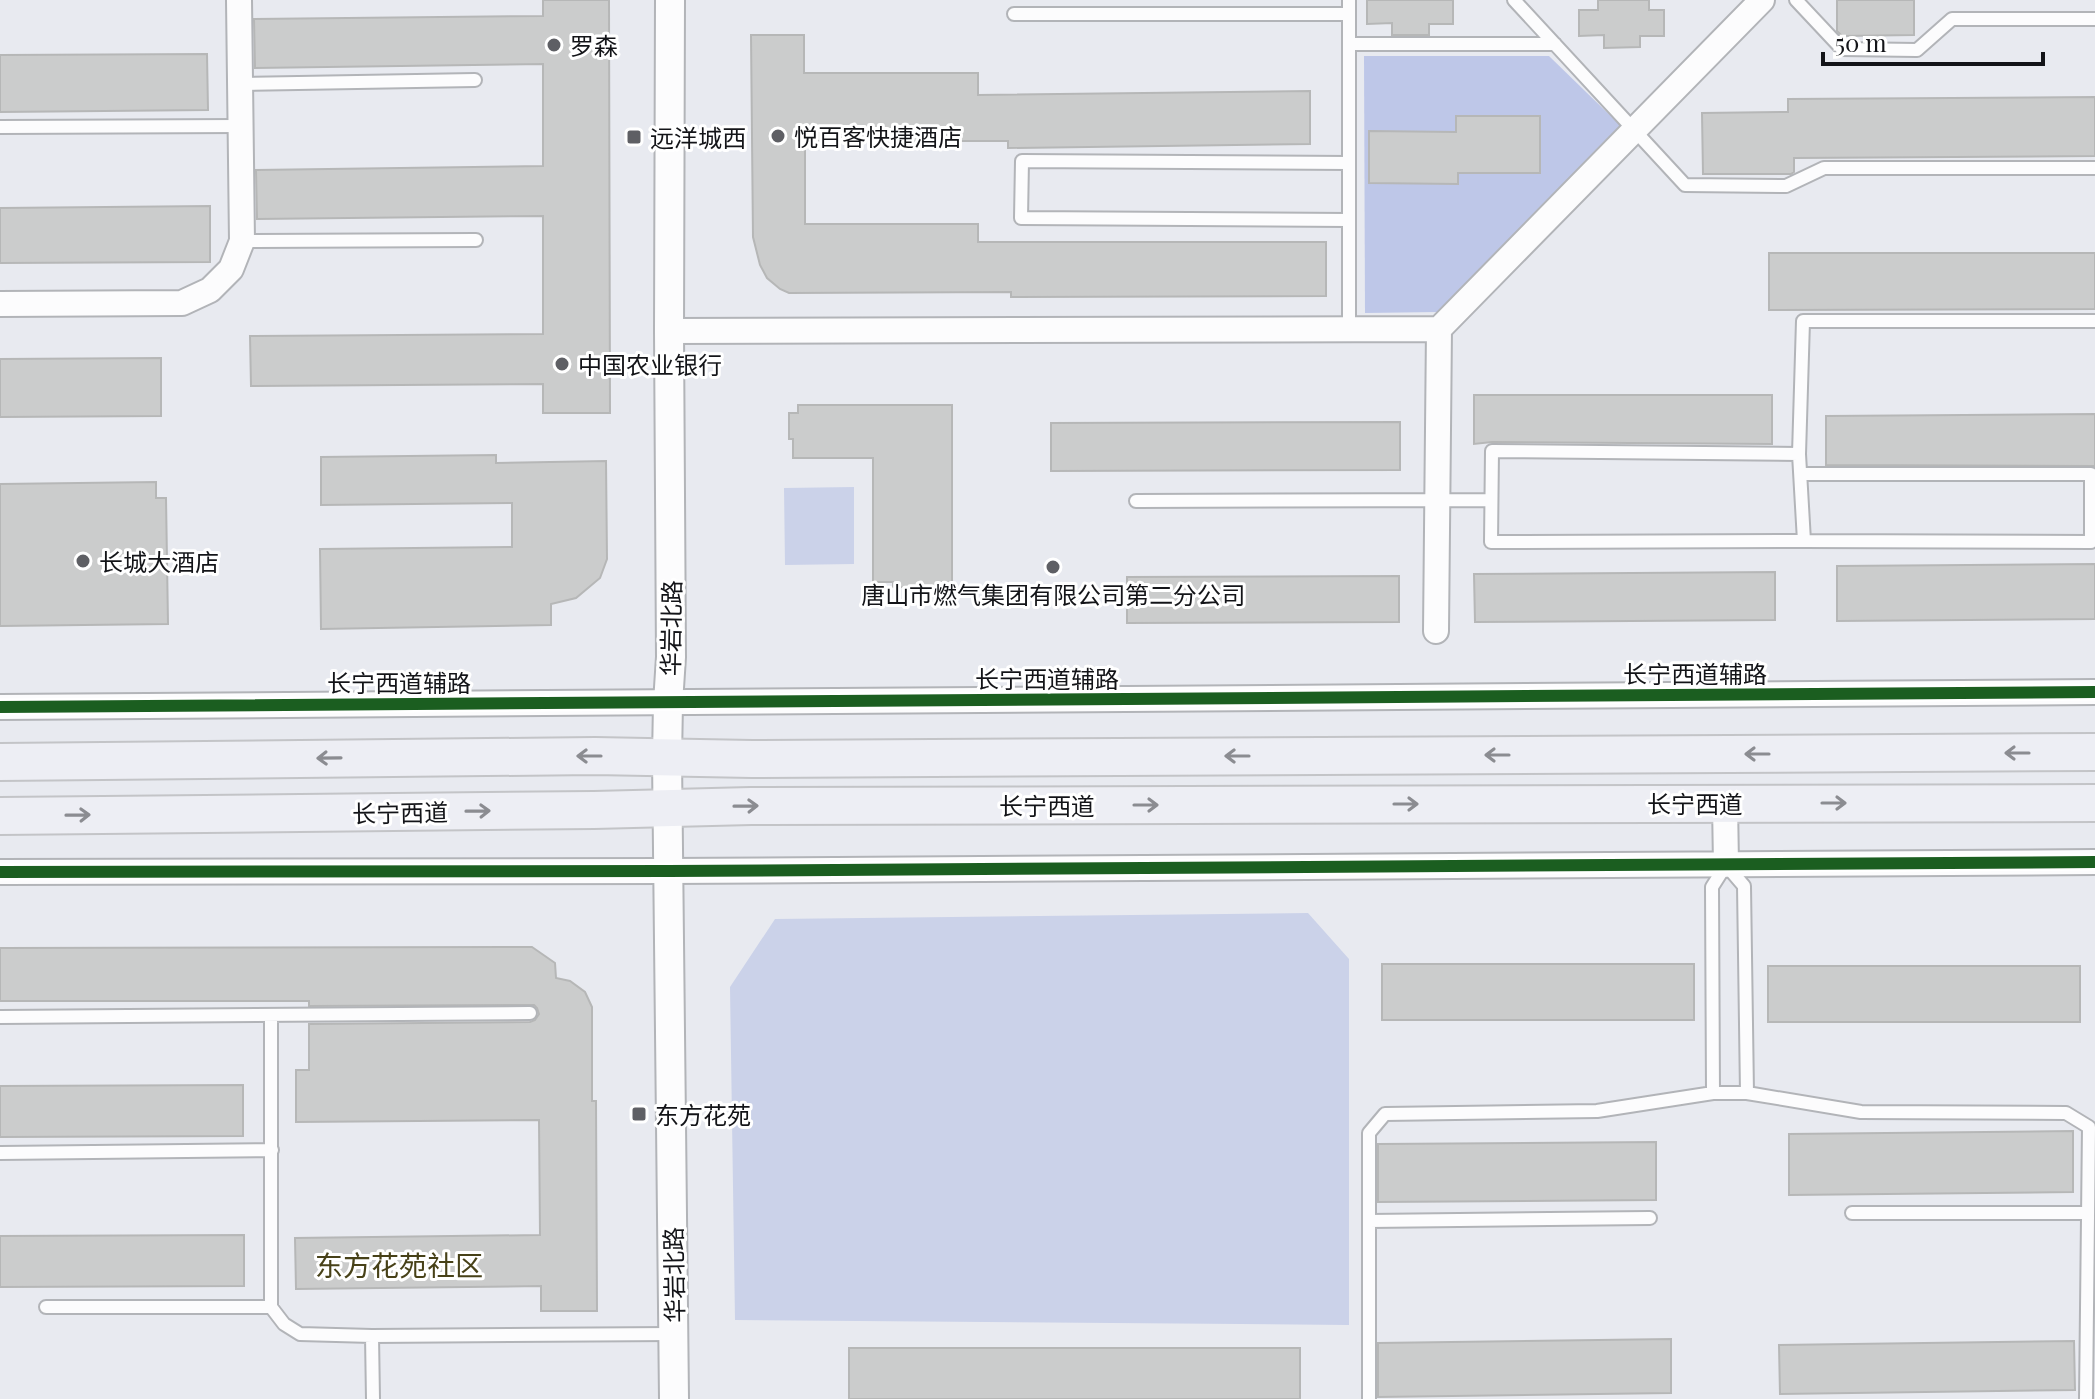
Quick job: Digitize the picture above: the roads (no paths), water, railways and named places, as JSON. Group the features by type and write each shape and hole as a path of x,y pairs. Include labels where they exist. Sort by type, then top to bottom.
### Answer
{"main road":[{"name":"长宁西道","path":"0,762 595,756 2095,752"},
{"name":"长宁西道","path":"0,816 668,807 2095,803"}],"street":[{"path":"0,304 182,303 210,290 231,269 242,241 239,0"},
{"name":"华岩北路","path":"670,0 671,657 667,758 674,1399"},
{"path":"1436,631 1439,329 1762,0"},
{"path":"669,331 1439,329"},
{"name":"长宁西道辅路","path":"0,707 2095,692"},
{"path":"1725,803 1726,865"},
{"path":"0,872 2095,862"}],"lane":[{"path":"1349,0 1349,330"},
{"path":"1514,0 1685,185 1786,186 1824,168 2095,168"},
{"path":"1796,0 1842,49 1917,50 1952,19 2095,19"},
{"path":"1014,14 1349,14"},
{"path":"1349,44 1555,44"},
{"path":"240,84 475,80"},
{"path":"0,127 241,126"},
{"path":"1349,163 1022,161 1021,204 1021,218 1349,220"},
{"path":"242,241 476,240"},
{"path":"1804,541 1799,454 1803,321 2095,321"},
{"path":"1799,454 1492,451 1491,542 2091,542 2091,474 1801,474"},
{"path":"1136,501 1491,500"},
{"path":"1713,1093 1712,887 1726,865 1744,886 1747,1093"},
{"path":"0,1017 530,1013"},
{"path":"271,1015 271,1307 284,1324 300,1334 372,1336 673,1334"},
{"path":"1369,1399 1369,1133 1385,1114 1597,1111 1713,1093 1747,1093 1861,1112 2066,1113 2089,1127 2086,1399"},
{"path":"0,1153 272,1150"},
{"path":"1852,1213 2088,1213"},
{"path":"1369,1221 1650,1218"},
{"path":"46,1307 271,1307"},
{"path":"372,1336 373,1399"}],"place":[{"name":"罗森","path":"554,45"},
{"name":"悦百客快捷酒店","path":"778,136"},
{"name":"远洋城西","path":"634,137"},
{"name":"中国农业银行","path":"562,364"},
{"name":"长城大酒店","path":"83,561"},
{"name":"唐山市燃气集团有限公司第二分公司","path":"1053,567"},
{"name":"东方花苑","path":"639,1114"}],"district":[{"name":"东方花苑社区","path":"399,1264"}]}
